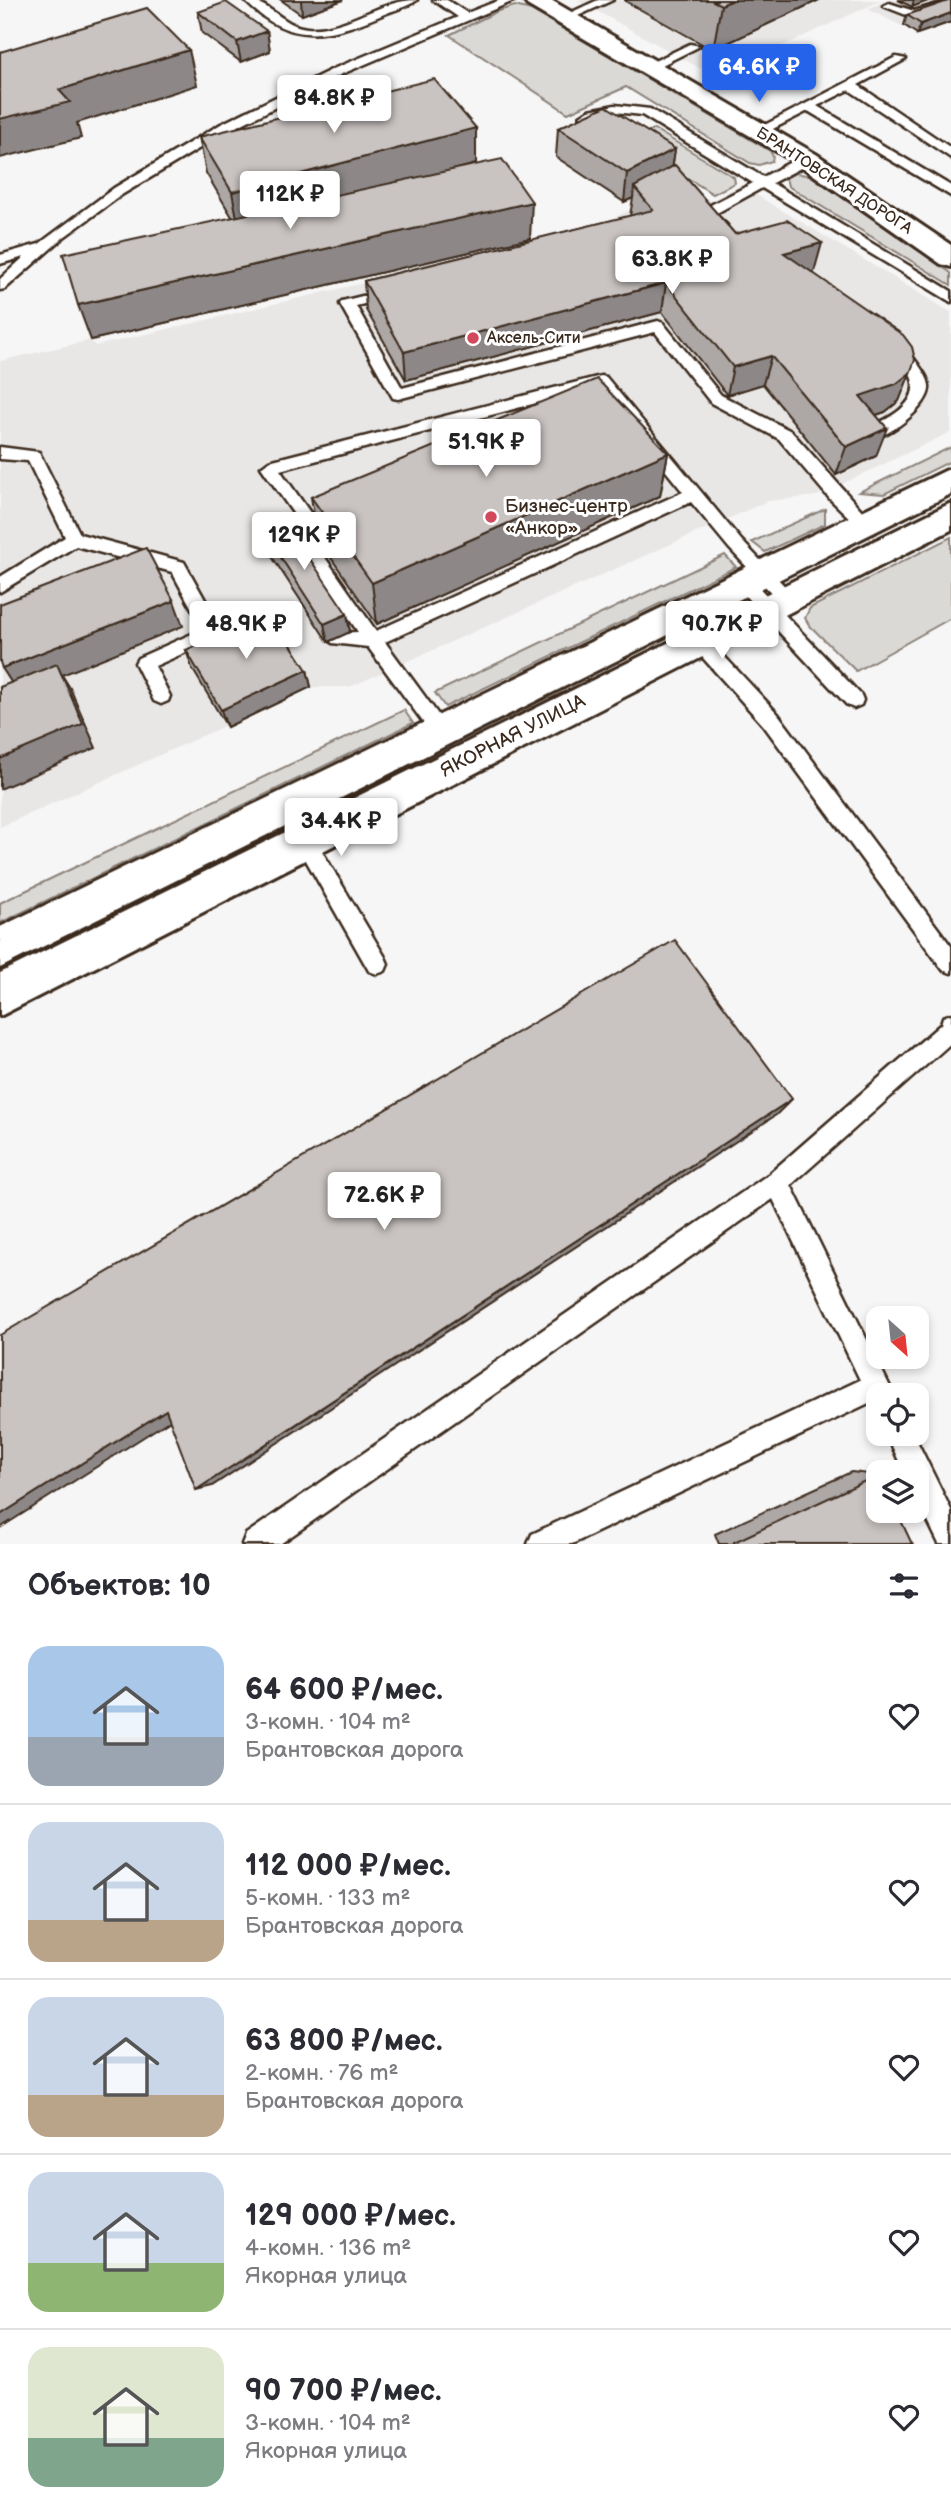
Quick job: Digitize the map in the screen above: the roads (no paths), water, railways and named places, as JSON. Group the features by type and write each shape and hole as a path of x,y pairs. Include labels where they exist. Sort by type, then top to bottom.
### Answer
{"street":[{"name":"БРАНТОВСКАЯ ДОРОГА","path":"535,0 807,159 951,258"},
{"name":"ЯКОРНАЯ УЛИЦА","path":"765,589 864,522 951,480"},
{"name":"ЯКОРНАЯ УЛИЦА","path":"0,995 306,842 687,628 765,589 951,515"},
{"name":"ЯКОРНАЯ УЛИЦА","path":"0,948 441,731 687,628"}],"lane":[{"path":"250,0 289,27 316,31 349,23 393,2 411,0"},
{"path":"439,0 466,17"},
{"path":"0,286 68,228 226,126 277,99 510,0"},
{"path":"565,18 607,0"},
{"path":"889,6 914,15 951,3"},
{"path":"648,67 694,47"},
{"path":"759,131 900,59"},
{"path":"850,85 951,154"},
{"path":"808,106 951,192"},
{"path":"578,119 607,108 646,112 951,297"},
{"path":"735,238 706,213 807,159"},
{"path":"0,260 47,245"},
{"path":"401,291 347,304 398,394 658,326 716,399 785,435 814,458 836,495 864,522"},
{"path":"861,438 894,424 909,413 920,402 925,389 924,379 916,366 881,340"},
{"path":"441,731 373,640 307,544 308,522 269,467 601,381 614,406 695,493 735,544 765,589 854,700"},
{"path":"0,453 33,456 74,539"},
{"path":"338,638 373,640 695,493"},
{"path":"308,522 347,508"},
{"path":"0,585 74,539 178,567 214,632 144,663 161,696"},
{"path":"687,628 771,720 951,963"},
{"path":"306,842 377,964"},
{"path":"256,1544 777,1182 951,1029 951,1025"},
{"path":"777,1182 876,1383"},
{"path":"541,1544 866,1396"},
{"path":"905,1446 951,1539"}],"place":[{"name":"Аксель-Сити","path":"473,338"},
{"name":"Бизнес-центр «Анкор»","path":"491,517"}]}
